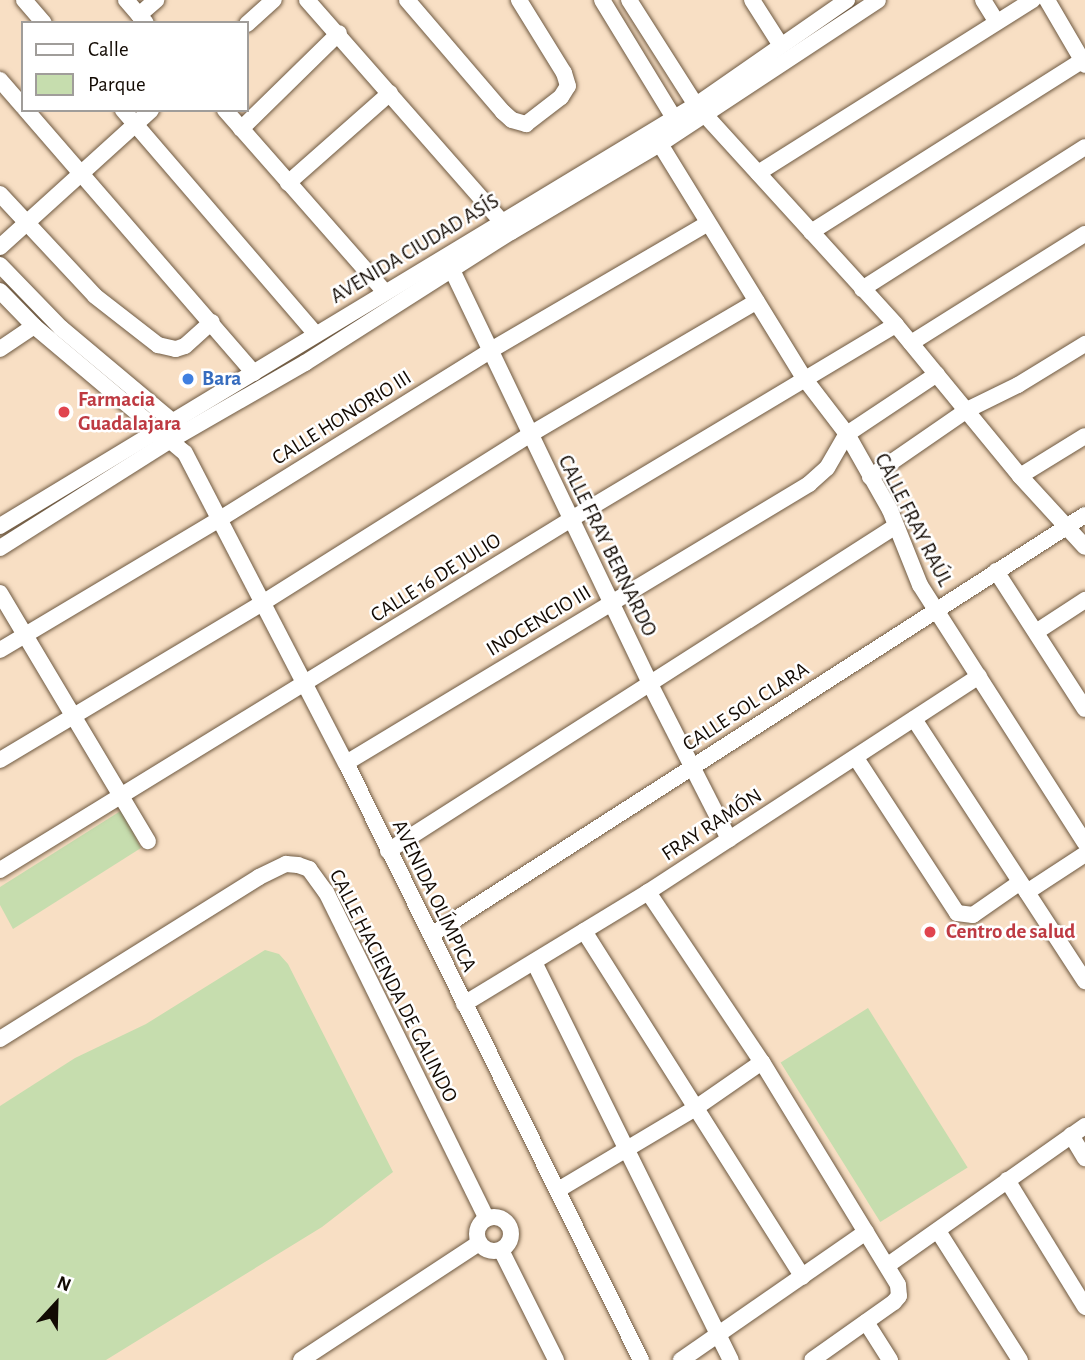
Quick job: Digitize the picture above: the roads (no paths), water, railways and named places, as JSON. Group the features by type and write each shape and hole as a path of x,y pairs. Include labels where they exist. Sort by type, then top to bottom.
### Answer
{"street":[{"path":"24,0 42,21"},
{"path":"126,0 142,19 156,0"},
{"path":"248,23 274,0"},
{"path":"307,0 339,33 505,226"},
{"path":"407,0 503,112 512,120 526,124 561,97 568,86 565,73 519,0"},
{"path":"603,0 678,124"},
{"path":"629,0 701,110 896,325 1020,476 1085,547"},
{"path":"752,0 780,44"},
{"name":"AVENIDA CIUDAD ASÍS","path":"701,110 780,44 847,0"},
{"name":"AVENIDA CIUDAD ASÍS","path":"0,526 173,431 305,363 452,270 505,226 678,124 878,0"},
{"path":"983,0 996,22"},
{"path":"758,173 1033,0"},
{"path":"811,232 1084,61 1047,0"},
{"path":"241,129 339,33"},
{"path":"0,80 21,104"},
{"path":"288,183 390,93"},
{"path":"28,112 254,373"},
{"path":"125,112 316,334"},
{"path":"0,247 150,112"},
{"path":"227,112 385,292"},
{"name":"AVENIDA CIUDAD ASÍS","path":"173,431 254,373 385,292 660,144 678,124"},
{"name":"CALLE FRAY RAÚL","path":"660,144 804,378 847,434 896,526 920,585 1085,843"},
{"path":"862,289 1085,147"},
{"path":"0,194 95,296 158,345 176,349 185,346 212,322"},
{"name":"CALLE HONORIO III","path":"0,650 220,519 491,350 709,223"},
{"path":"911,343 1085,234"},
{"path":"0,265 61,328 173,431"},
{"name":"CALLE FRAY BERNARDO","path":"452,270 529,435 573,518 651,686 729,839"},
{"path":"0,291 34,326 173,431"},
{"path":"0,760 264,602 529,435 757,301"},
{"name":"CALLE 16 DE JULIO","path":"0,870 573,518 896,325"},
{"path":"0,349 34,326"},
{"path":"870,477 967,410 1018,385 1085,344"},
{"path":"847,434 937,374"},
{"path":"0,548 173,431"},
{"name":"AVENIDA OLÍMPICA","path":"173,431 346,763 640,1360"},
{"name":"INOCENCIO III","path":"346,763 809,484 827,468 847,434"},
{"path":"1020,476 1085,436"},
{"name":"CALLE SOL CLARA","path":"431,935 1085,515"},
{"path":"388,851 651,686 896,526"},
{"path":"996,571 1036,632 1079,686 1085,709"},
{"path":"0,593 148,841"},
{"path":"1036,632 1085,600"},
{"name":"FRAY RAMÓN","path":"464,1004 648,892 979,676"},
{"path":"914,719 1085,981"},
{"path":"856,758 957,913 973,915 1085,854"},
{"name":"CALLE HACIENDA DE GALINDO","path":"0,1039 258,877 286,864 309,869 326,892 487,1219"},
{"path":"648,892 762,1062 898,1284 898,1296 894,1302 812,1360"},
{"path":"584,931 803,1277"},
{"path":"534,962 732,1360"},
{"path":"558,1190 697,1107 762,1062"},
{"path":"888,1265 1078,1131 1085,1158"},
{"path":"1007,1180 1085,1307"},
{"path":"497,1218 510,1227 511,1238 501,1250 487,1250 480,1243 477,1232 487,1219 497,1218"},
{"path":"938,1231 1020,1360"},
{"path":"681,1360 866,1232"},
{"path":"301,1360 480,1243"},
{"path":"501,1250 556,1360"},
{"path":"866,1322 890,1360"}],"place":[{"name":"Bara","path":"188,379"},
{"name":"Farmacia Guadalajara","path":"64,412"},
{"name":"Centro de salud","path":"930,932"}]}
